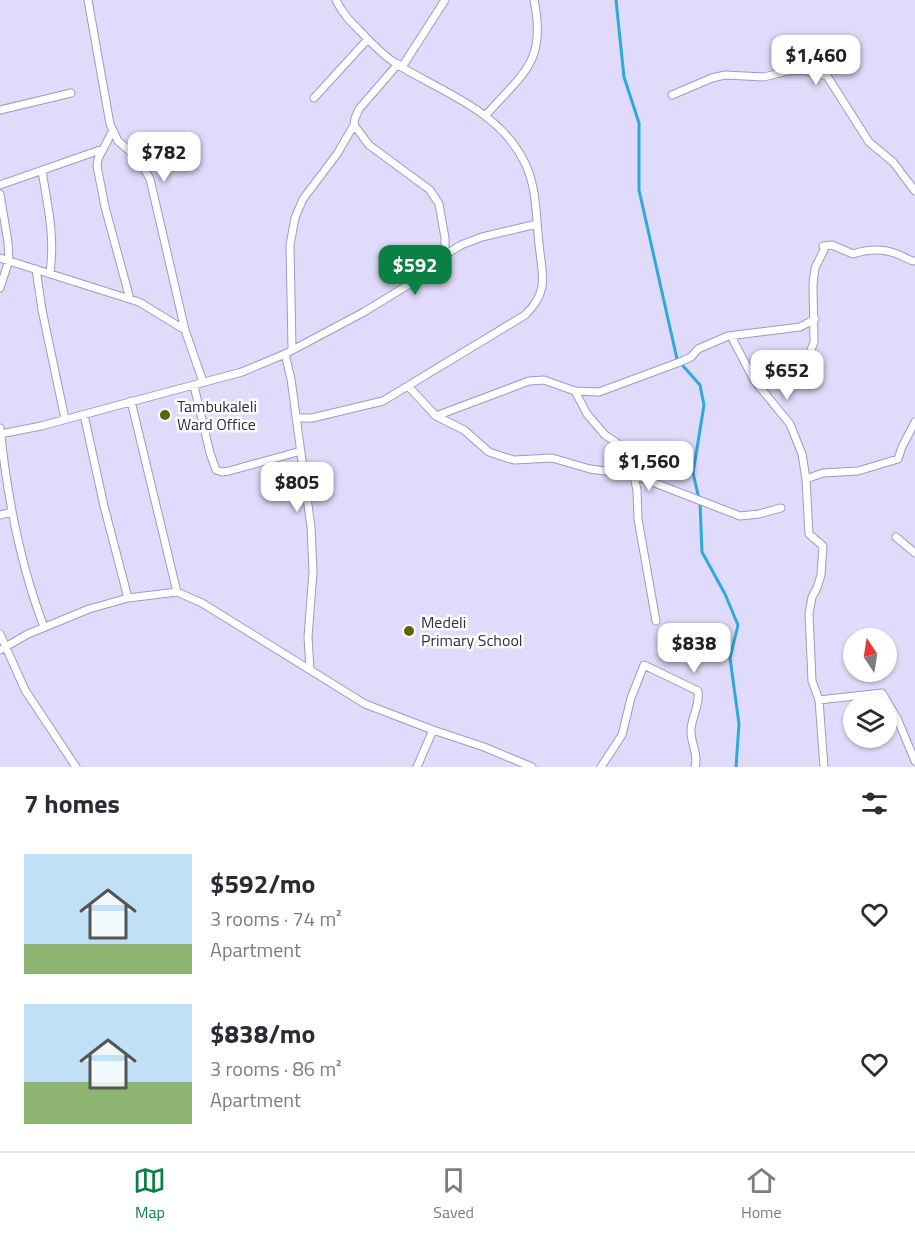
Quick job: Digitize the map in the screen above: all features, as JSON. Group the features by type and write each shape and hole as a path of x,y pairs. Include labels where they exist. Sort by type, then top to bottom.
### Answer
{"street":[{"path":"88,0 112,132 118,141 138,158 150,179 185,330 203,382"},
{"path":"296,418 312,418 383,401 525,315 536,304 543,283 534,190 526,164 514,145 486,115 380,52 345,17 336,0"},
{"path":"292,348 290,245 295,218 303,200 332,162 354,125 359,109 400,65 445,0"},
{"path":"486,115 521,78 535,56 537,12 534,0"},
{"path":"314,98 368,39"},
{"path":"672,95 725,75 764,77 803,70 827,76 869,142 893,162 915,191"},
{"path":"0,110 71,93"},
{"path":"354,125 369,145 430,190 439,204 445,238 445,255"},
{"path":"112,132 98,159 97,166 105,207 130,299"},
{"path":"0,185 103,149"},
{"path":"42,171 53,235 54,248 50,273"},
{"path":"0,194 9,260 0,288"},
{"path":"0,433 41,426 242,372 285,354 292,348 364,312 413,282 445,255 461,245 482,237 537,224"},
{"path":"819,373 810,363 809,355 814,342 815,268 824,250 823,246 832,245 853,254 869,249 880,250 896,253 915,261"},
{"path":"0,258 140,302 185,330"},
{"path":"36,268 42,310 65,419"},
{"path":"436,416 529,381 544,380 575,391 591,393 607,390 691,357 698,349 731,336 800,327 815,320"},
{"path":"731,336 754,380 790,424 802,454 806,478 809,534 823,546 821,575 818,588 812,597 809,614 812,681 819,700 824,767"},
{"path":"285,354 291,380 308,501 314,572 308,637 310,669"},
{"path":"194,386 216,470 229,471 301,451"},
{"path":"408,386 436,416 464,430 489,452 504,457 514,460 552,458 590,470 634,475 740,516 781,508"},
{"path":"575,391 587,414 605,435 623,447 630,458 637,490 638,519 656,621"},
{"path":"131,401 177,592"},
{"path":"84,415 104,506 128,598"},
{"path":"806,478 822,473 858,471 898,459 915,422"},
{"path":"0,428 12,512 44,627"},
{"path":"0,515 12,512"},
{"path":"896,537 915,553"},
{"path":"3,648 44,627 89,609 128,598 177,592 202,603 365,704 532,767"},
{"path":"0,634 3,648 25,690 76,767"},
{"path":"601,767 622,735 631,699 644,665 698,691 698,706 691,729 698,758 695,767"},
{"path":"819,700 882,693 897,718 915,761"},
{"path":"417,767 433,730"}],"waterway":[{"path":"616,0 624,77 639,123 639,190 677,359 700,385 704,405 693,473 700,503 702,552 725,594 738,625 730,658 739,724 736,767"}],"place":[{"name":"Tambukaleli Ward Office","path":"165,415"},
{"name":"Medeli Primary School","path":"409,631"}]}
